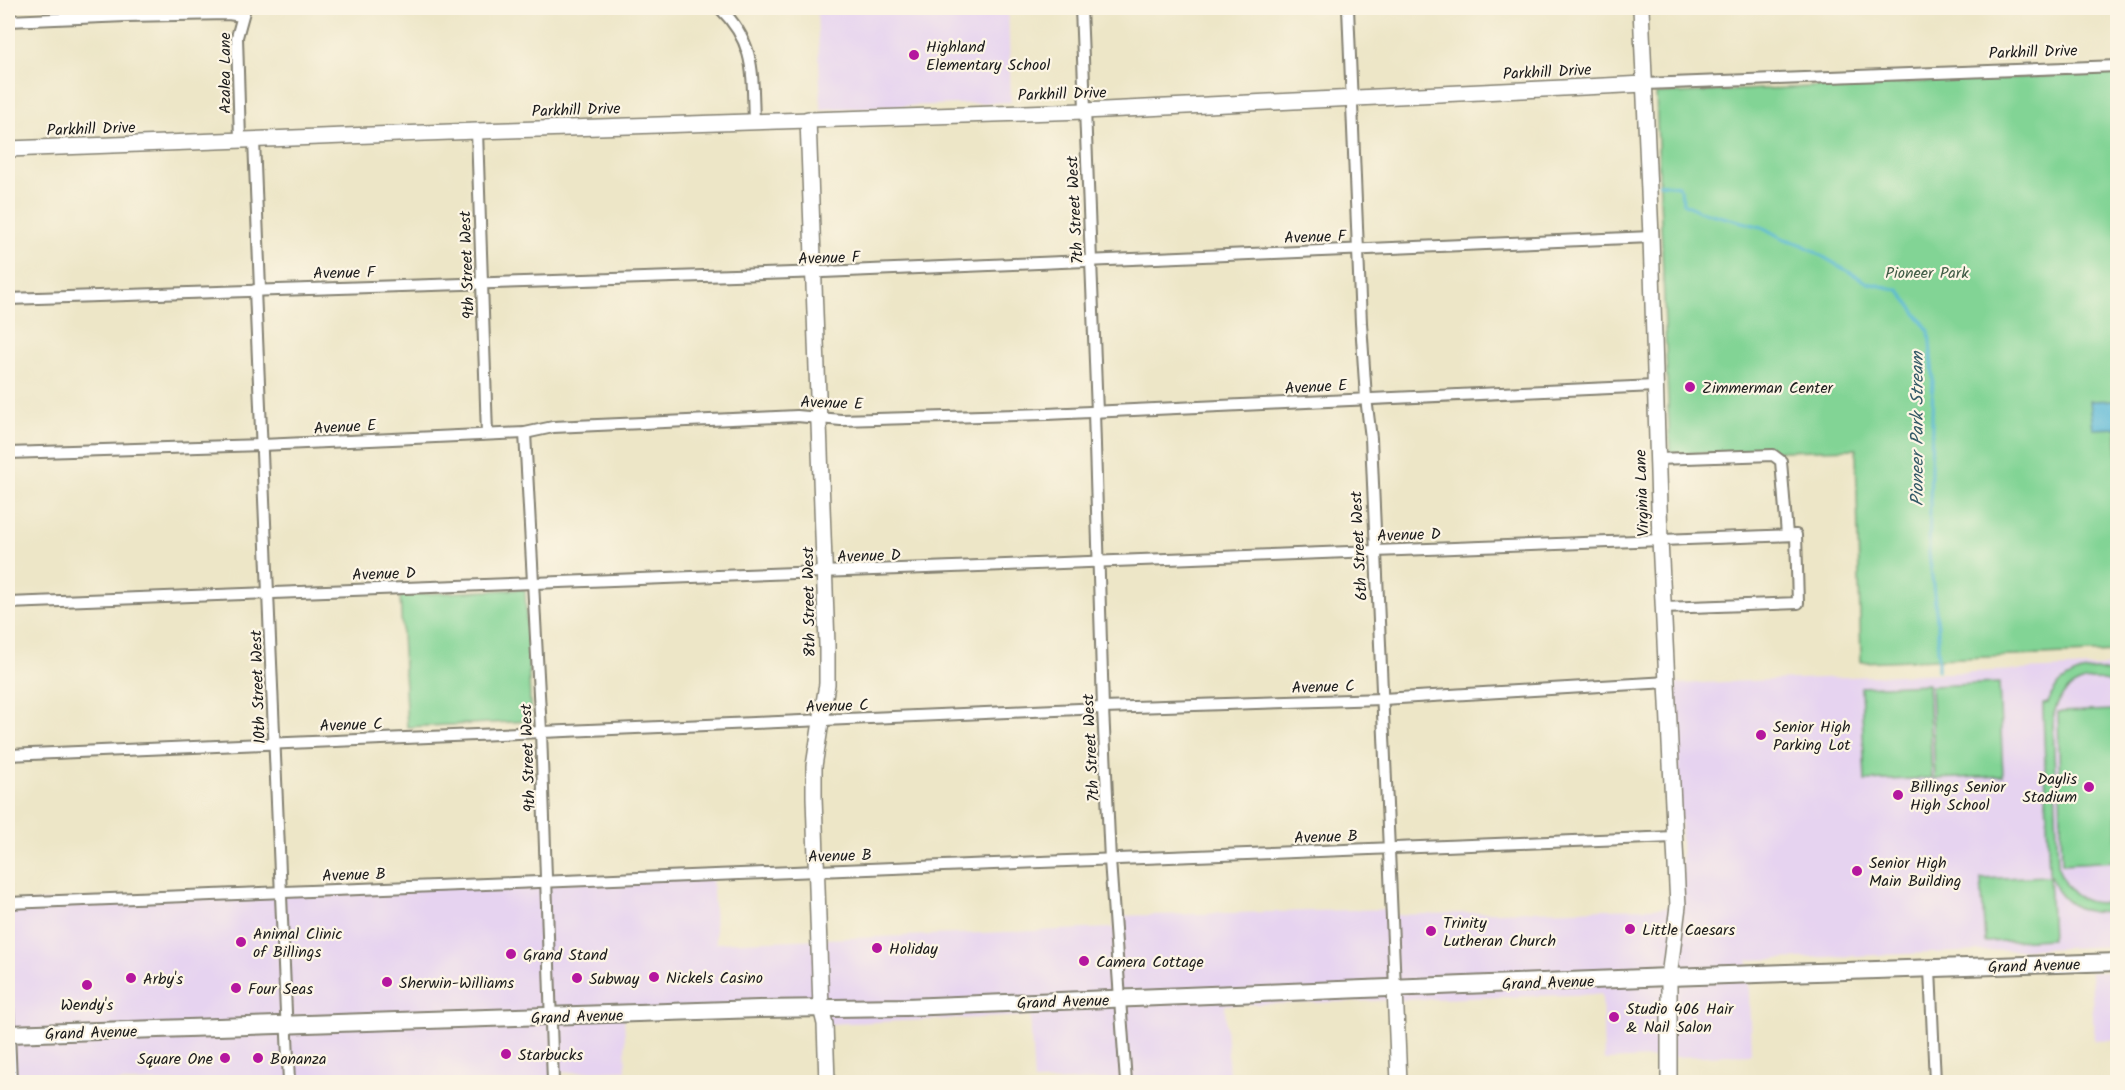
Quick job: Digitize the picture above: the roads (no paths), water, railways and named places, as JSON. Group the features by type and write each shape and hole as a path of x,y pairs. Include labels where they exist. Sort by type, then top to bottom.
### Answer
{"main road":[{"name":"Grand Avenue","path":"8,1034 906,1007 2118,962"}],"street":[{"path":"720,8 735,22 749,51 752,64 754,121"},
{"name":"7th Street West","path":"1081,8 1092,260 1103,708 1110,860 1126,1083"},
{"name":"6th Street West","path":"1348,8 1358,249 1377,550 1399,1083"},
{"name":"Virginia Lane","path":"1641,8 1652,237 1660,540 1677,906 1669,977 1669,1083"},
{"path":"8,21 126,12 228,14 243,12"},
{"name":"Azalea Lane","path":"243,12 237,37 247,140"},
{"name":"Parkhill Drive","path":"8,149 477,130 1084,111 1645,84 2118,66"},
{"name":"8th Street West","path":"808,119 825,572 827,684 814,766 821,1008 825,1024 827,1083"},
{"name":"9th Street West","path":"477,130 487,434"},
{"name":"10th Street West","path":"247,140 257,290 289,1083"},
{"name":"Avenue F","path":"8,298 814,273 1652,237"},
{"name":"Avenue E","path":"8,453 262,445 525,433 553,427 797,416 841,420 1095,412 1655,386"},
{"name":"9th Street West","path":"525,433 541,731 554,1083"},
{"path":"1657,459 1773,455 1781,460 1792,535 1798,603 1663,608"},
{"name":"Avenue D","path":"8,603 1792,535"},
{"name":"Avenue C","path":"8,755 1103,708 1383,699 1668,682"},
{"name":"Avenue B","path":"8,903 1674,837"},
{"path":"1930,969 1935,1083"},
{"path":"8,1007 11,1083"}],"water":[{"path":"2116,400 2117,428 2093,429 2090,401"}],"waterway":[{"name":"Pioneer Park Stream","path":"1659,184 1679,186 1684,203 1699,211 1762,227 1782,238 1803,245 1868,283 1899,290 1929,331 1933,377 1929,553 1938,627 1938,670"}],"place":[{"name":"Highland Elementary School","path":"914,55"},
{"name":"Zimmerman Center","path":"1690,387"},
{"name":"Senior High Parking Lot","path":"1761,735"},
{"name":"Daylis Stadium","path":"2089,787"},
{"name":"Billings Senior High School","path":"1898,795"},
{"name":"Senior High Main Building","path":"1857,871"},
{"name":"Little Caesars","path":"1630,929"},
{"name":"Trinity Lutheran Church","path":"1431,931"},
{"name":"Animal Clinic of Billings","path":"241,942"},
{"name":"Holiday","path":"877,948"},
{"name":"Grand Stand","path":"511,954"},
{"name":"Camera Cottage","path":"1084,961"},
{"name":"Nickels Casino","path":"654,977"},
{"name":"Arby's","path":"131,978"},
{"name":"Subway","path":"577,978"},
{"name":"Sherwin-Williams","path":"387,982"},
{"name":"Wendy's","path":"87,985"},
{"name":"Four Seas","path":"236,988"},
{"name":"Studio 406 Hair & Nail Salon","path":"1614,1017"},
{"name":"Starbucks","path":"506,1054"},
{"name":"Square One","path":"225,1058"},
{"name":"Bonanza","path":"258,1058"}],"park label":[{"name":"Pioneer Park","path":"1927,272"}]}
